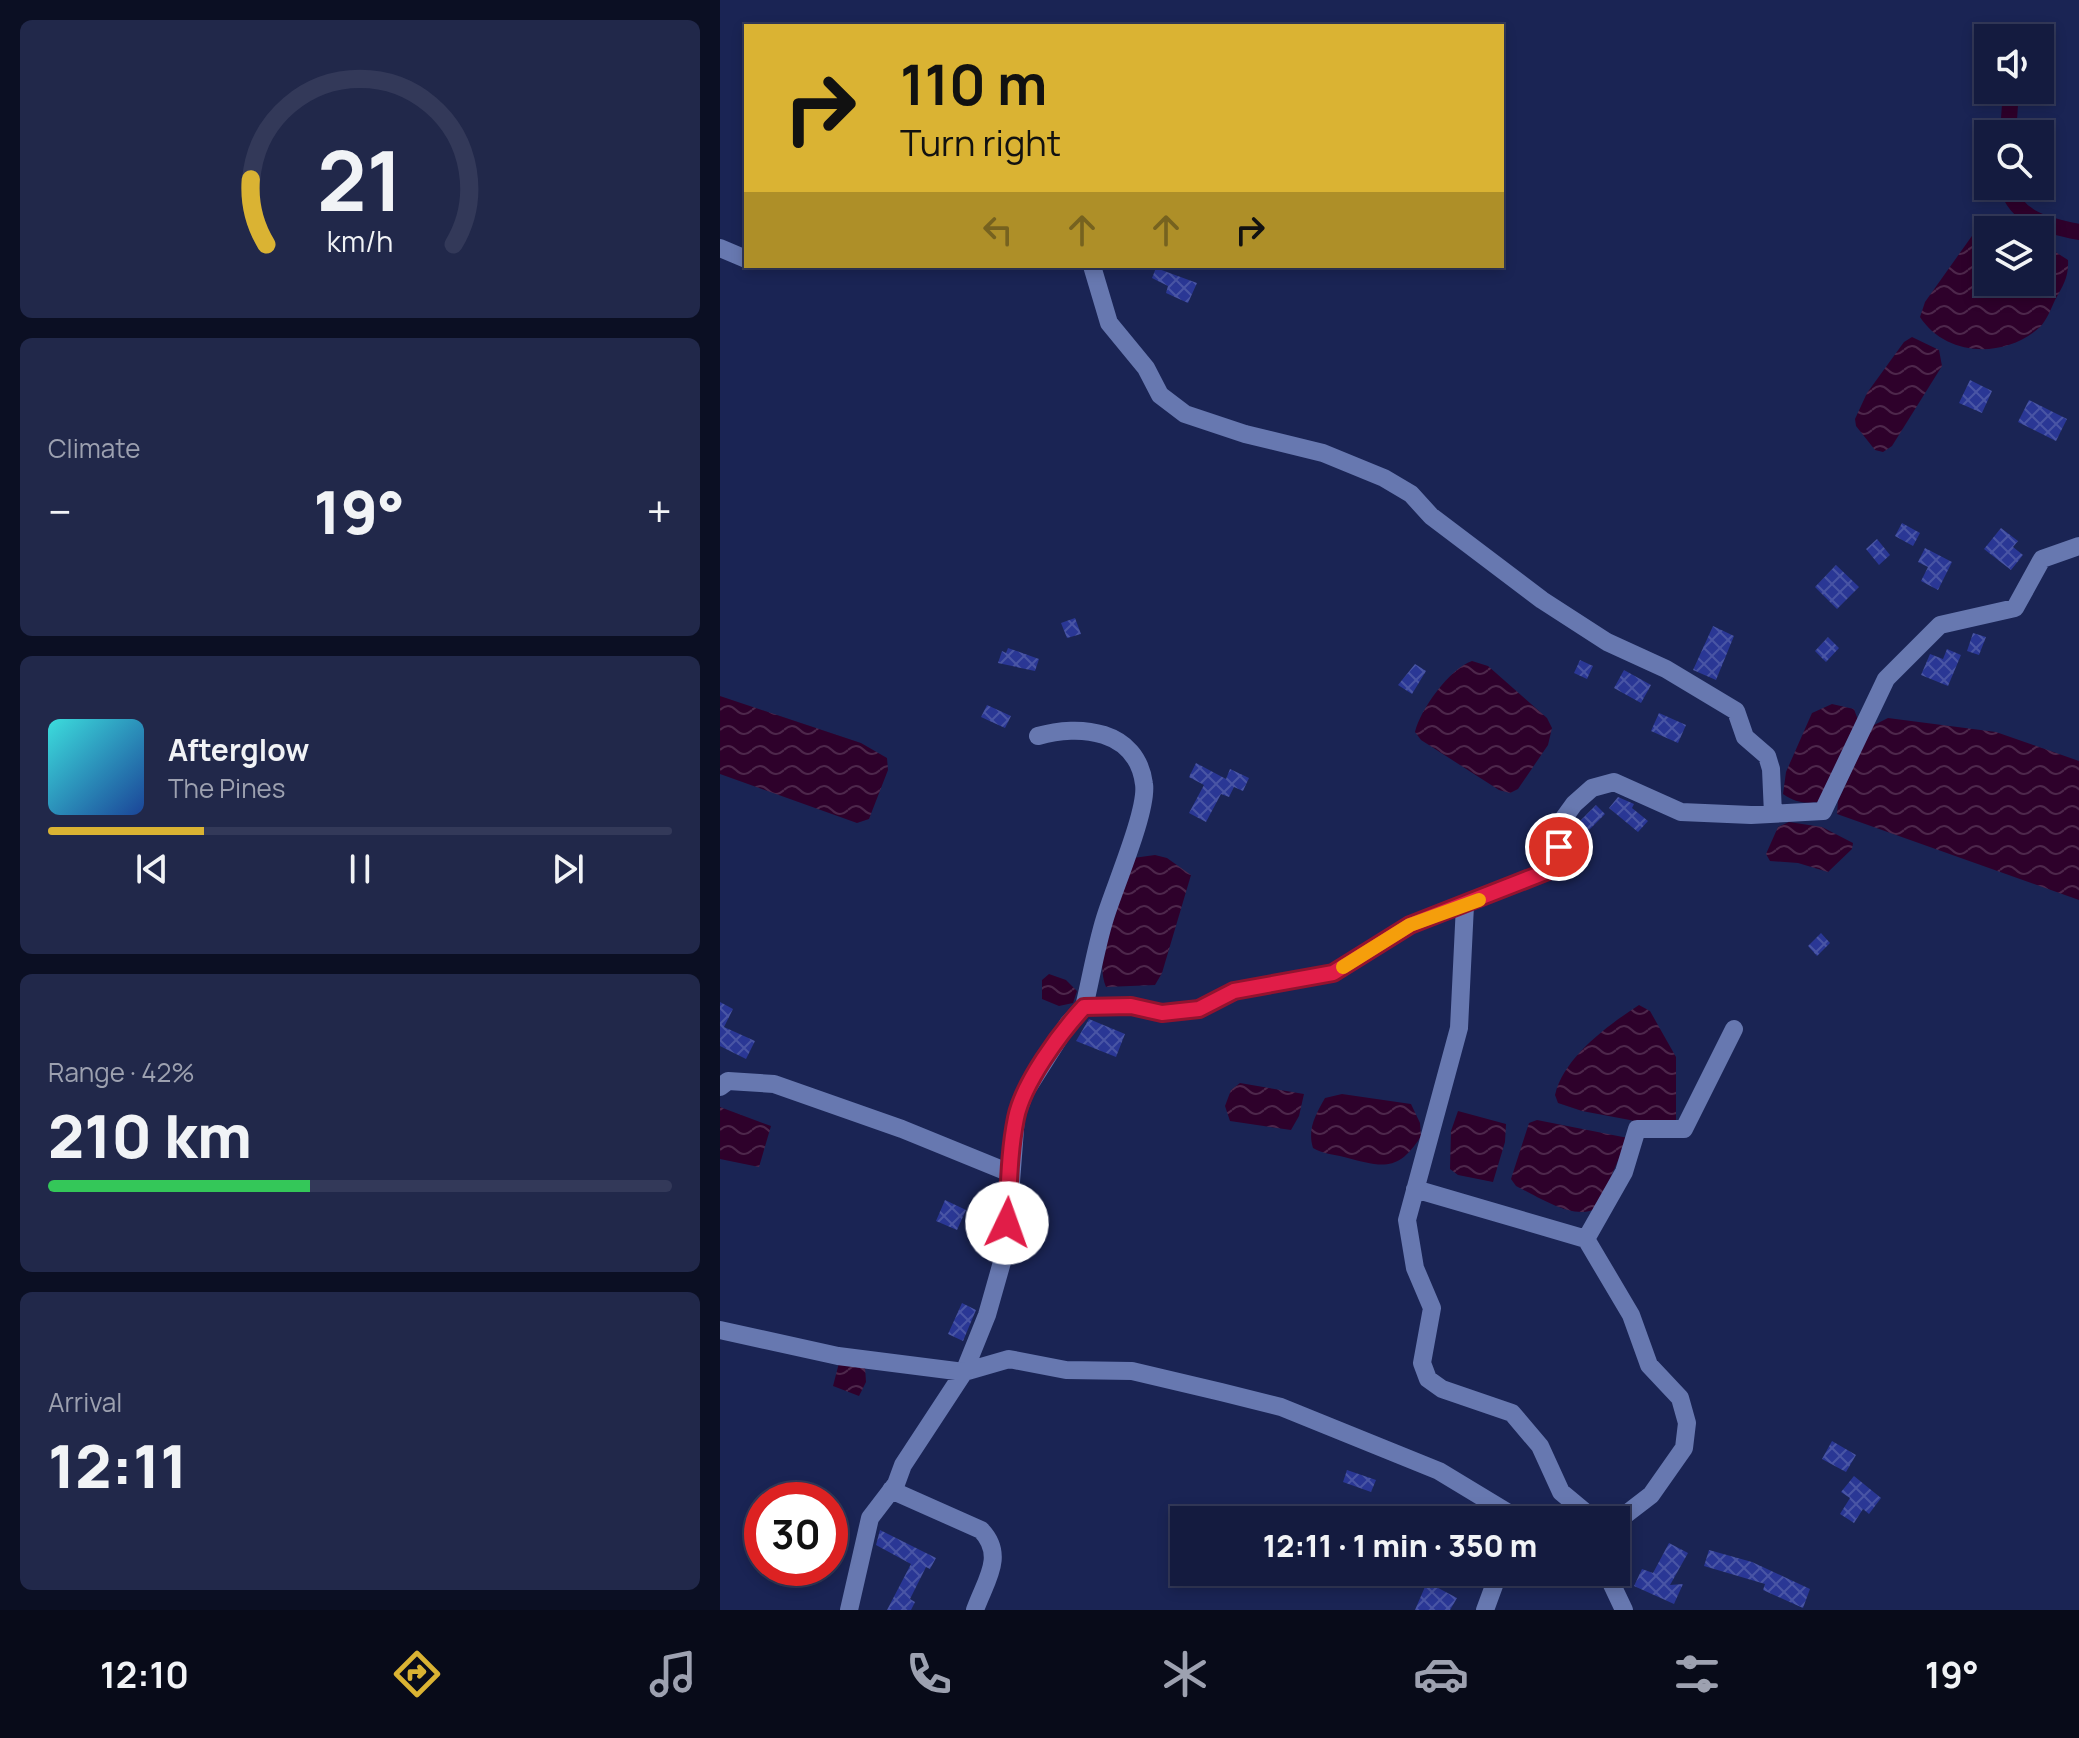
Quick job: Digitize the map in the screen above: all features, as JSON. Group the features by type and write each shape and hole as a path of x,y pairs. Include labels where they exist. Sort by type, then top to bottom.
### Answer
{"street":[{"path":"720,248 744,258"},
{"path":"1093,268 1109,323 1146,368 1160,395 1185,414 1245,434 1323,453 1384,478 1411,494 1431,516 1542,600 1607,642 1666,669 1736,711 1745,737 1767,756 1771,769 1773,814"},
{"path":"1084,1007 1131,1006 1162,1013 1199,1009 1234,991 1333,973 1410,925 1536,878 1556,864 1561,822 1592,788 1614,782 1681,812 1773,814 1823,811 1886,679 1940,625 2015,608 2042,559 2079,546"},
{"path":"849,1610 870,1518 891,1490 933,1417 964,1372 987,1315 1006,1248 1016,1116 1025,1092 1068,1024 1084,1007 1104,921 1141,805 1144,784 1133,757 1121,743 1089,730 1063,729 1038,736"},
{"path":"1465,905 1459,1028 1407,1220 1415,1268 1432,1308 1422,1363 1428,1379 1442,1389 1512,1413 1540,1446 1561,1492 1578,1506"},
{"path":"1586,1239 1624,1172 1637,1129 1684,1129 1734,1029"},
{"path":"720,1087 728,1081 774,1084 902,1129 1010,1173"},
{"path":"1415,1189 1586,1239 1631,1315 1649,1365 1680,1398 1687,1423 1684,1448 1651,1495 1630,1511"},
{"path":"720,1330 838,1356 964,1372 1009,1359 1066,1370 1132,1371 1281,1407 1439,1471 1497,1506"},
{"path":"891,1490 981,1530 992,1541 995,1554 991,1571 975,1610"},
{"path":"1485,1610 1494,1586"},
{"path":"1613,1586 1624,1610"}],"water":[{"path":"1974,233 1974,296 2054,296 2054,251 2068,260 2065,281 2040,327 2010,345 1977,349 1945,340 1920,317 1925,302"},
{"path":"1912,337 1939,350 1942,366 1892,446 1883,452 1875,450 1856,426 1855,419 1867,393 1904,342"},
{"path":"1472,661 1488,666 1547,718 1552,728 1548,745 1518,789 1510,793 1499,790 1421,740 1415,732 1437,691 1463,665"},
{"path":"720,696 861,743 887,758 888,770 869,819 857,823 720,774"},
{"path":"1832,704 1854,709 1859,723 1818,802 1796,801 1783,794 1786,772 1812,713"},
{"path":"1888,718 1996,732 2079,761 2079,900 1837,814 1838,801 1872,726"},
{"path":"1789,822 1822,827 1853,843 1852,849 1828,872 1798,863 1770,861 1766,854 1778,827"},
{"path":"1155,855 1167,858 1191,875 1162,973 1155,985 1106,987 1103,973 1105,940 1122,887 1133,858"},
{"path":"1049,974 1066,980 1077,991 1073,1003 1059,1006 1042,999 1042,980"},
{"path":"1639,1005 1650,1011 1676,1057 1676,1122 1667,1127 1582,1111 1558,1103 1555,1095 1560,1081 1577,1055"},
{"path":"1240,1083 1304,1094 1299,1116 1291,1130 1230,1121 1225,1106 1231,1090"},
{"path":"1342,1094 1411,1104 1420,1123 1421,1136 1397,1162 1379,1165 1313,1148 1312,1128 1325,1098"},
{"path":"720,1107 771,1126 759,1167 720,1159"},
{"path":"1458,1111 1506,1124 1505,1142 1493,1182 1458,1175 1450,1169 1451,1131"},
{"path":"1537,1120 1628,1138 1597,1208 1578,1212 1567,1210 1516,1186 1511,1179 1529,1123"},
{"path":"839,1363 865,1367 866,1382 859,1396 833,1386"}],"building":[{"path":"1156,268 1197,283 1188,303 1166,293 1168,286 1152,278"},
{"path":"1970,380 1992,391 1982,413 1959,403"},
{"path":"2029,400 2067,419 2056,441 2018,422"},
{"path":"1902,523 1920,533 1913,546 1895,536"},
{"path":"2001,528 2018,541 2013,547 2023,555 2011,570 1984,549"},
{"path":"1877,539 1890,555 1879,565 1866,549"},
{"path":"1925,548 1952,562 1938,590 1921,581 1928,567 1918,562"},
{"path":"1836,565 1859,587 1837,609 1815,587"},
{"path":"1075,618 1081,634 1067,638 1061,623"},
{"path":"1713,626 1734,636 1716,680 1693,670"},
{"path":"1973,633 1986,637 1979,655 1967,651"},
{"path":"1828,637 1839,648 1826,662 1815,651"},
{"path":"1008,648 1039,659 1035,671 998,663 1002,651 1006,653"},
{"path":"1947,649 1961,655 1948,686 1921,675 1930,654 1943,659"},
{"path":"1580,660 1593,666 1587,679 1574,673"},
{"path":"1415,664 1426,671 1412,694 1398,685"},
{"path":"1624,670 1651,685 1641,703 1614,688"},
{"path":"987,705 1011,716 1005,728 981,717"},
{"path":"1659,713 1686,725 1678,743 1651,731"},
{"path":"1196,763 1226,779 1230,769 1249,778 1243,791 1234,787 1229,797 1221,794 1206,822 1189,813 1204,785 1189,777"},
{"path":"1618,797 1634,804 1632,808 1648,821 1638,832 1609,808"},
{"path":"1596,805 1605,814 1589,830 1580,821"},
{"path":"1821,933 1830,943 1817,956 1808,946"},
{"path":"720,1002 733,1009 724,1027 755,1041 746,1059 720,1046"},
{"path":"1089,1019 1125,1034 1116,1057 1076,1041"},
{"path":"945,1200 966,1210 957,1230 936,1221"},
{"path":"962,1303 976,1310 963,1341 948,1334"},
{"path":"1832,1441 1856,1455 1846,1472 1822,1459"},
{"path":"1347,1470 1376,1480 1371,1492 1343,1482"},
{"path":"1854,1476 1881,1498 1869,1514 1863,1509 1854,1523 1840,1514 1850,1498 1841,1492"},
{"path":"880,1530 936,1558 930,1569 926,1567 910,1599 915,1602 911,1610 887,1610 911,1564 876,1545"},
{"path":"1669,1543 1688,1553 1670,1585 1683,1584 1674,1604 1634,1586 1642,1569 1653,1573"},
{"path":"1709,1550 1752,1562 1810,1589 1803,1608 1763,1590 1765,1584 1704,1566"},
{"path":"1425,1586 1434,1586 1457,1598 1450,1610 1415,1610"}],"waterway":[{"path":"2009,120 2010,104"},
{"path":"2013,200 2026,213 2045,224 2079,232"}],"slow traffic":[{"path":"1343,967 1410,925 1479,900"}],"route":[{"path":"1007,1223 1016,1116 1025,1092 1068,1024 1084,1007 1131,1006 1162,1013 1199,1009 1234,991 1333,973 1410,925 1536,878 1556,864 1559,847"}]}
